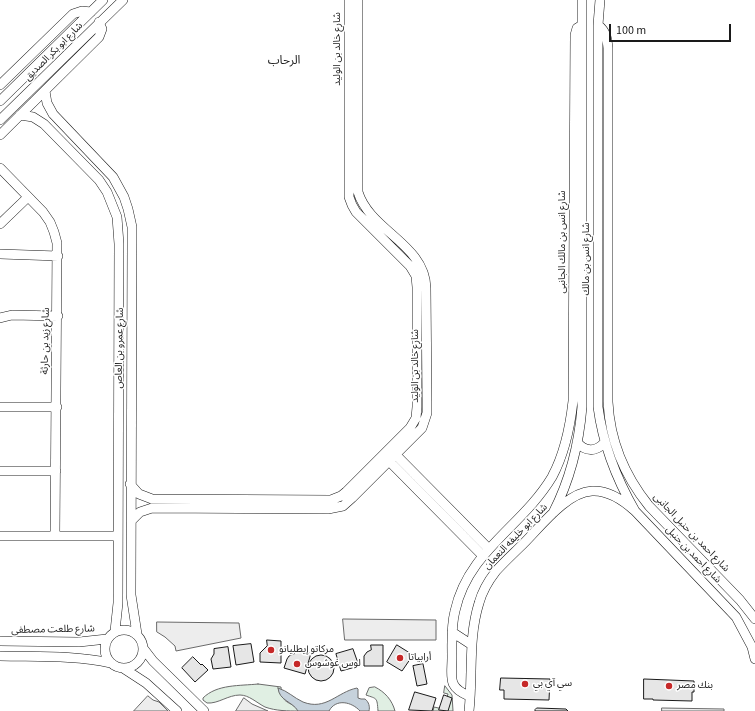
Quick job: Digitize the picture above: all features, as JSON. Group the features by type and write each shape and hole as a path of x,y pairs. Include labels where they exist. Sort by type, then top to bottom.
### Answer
{"street":[{"name":"شارع ابو بكر الصديق","path":"0,101 103,0"},
{"name":"شارع ابو بكر الصديق","path":"0,120 123,0"},
{"name":"شارع خالد بن الوليد","path":"349,0 353,76"},
{"name":"شارع خالد بن الوليد","path":"130,521 140,512 152,508 334,508 348,502 419,432 425,420 427,401 417,281 414,271 400,249 356,212 349,197 353,76 358,0"},
{"name":"شارع انس بن مالك","path":"553,513 566,486 577,442 582,412 582,0"},
{"name":"شارع انس بن مالك","path":"600,0 598,25 598,407 604,442 621,484 635,511"},
{"path":"0,85 73,14 82,10 91,12"},
{"path":"0,135 99,37 102,29 99,22"},
{"name":"شارع انس بن مالك الجانبى","path":"470,696 459,692 453,684 452,632 455,610 461,591 470,572 486,552 535,501 548,482 560,460 569,432 573,401 575,35 577,28 582,25"},
{"name":"شارع احمد بن حنبل الجانبى","path":"598,25 605,33 608,48 608,402 611,430 619,458 632,483 649,506 740,600 755,619"},
{"name":"شارع عمرو بن العاص","path":"45,91 45,97 50,109 113,177 124,197 132,228 130,521 131,595 137,634"},
{"name":"شارع عمرو بن العاص","path":"20,115 33,117 44,124 99,180 112,204 119,231 118,603 115,631"},
{"name":"شارع زيد بن حارثة","path":"0,168 43,212 50,222 57,243 58,316 55,536"},
{"path":"0,224 28,197"},
{"path":"0,254 58,256"},
{"path":"0,318 12,315 58,316"},
{"name":"شارع خالد بن الوليد","path":"130,484 139,494 152,499 325,500 336,498 346,492 414,423 417,412 422,355"},
{"path":"118,387 125,390 131,387"},
{"path":"118,404 125,401 131,404"},
{"path":"0,407 57,407"},
{"path":"577,442 585,449 590,450 601,446 604,442"},
{"path":"392,458 486,552"},
{"path":"0,471 56,472"},
{"name":"شارع ابو خليفه النعمان","path":"469,710 475,617 487,586 496,572 553,513 581,493 592,491"},
{"name":"شارع احمد بن حنبل","path":"592,491 604,492 615,496 626,502 635,511 730,610 753,646 755,659"},
{"path":"0,536 118,536"},
{"path":"111,663 104,652 107,639 115,631 120,629 126,629 137,634 143,648 153,661 204,711"},
{"path":"452,632 472,645"},
{"name":"شارع طلعت مصطفى","path":"0,641 79,642 107,639"},
{"path":"122,668 129,667 140,660 143,648"},
{"path":"0,656 70,657 111,663 146,683 177,711"}],"green space":[{"path":"258,684 281,687 284,700 299,711 265,707 243,695 231,696 211,703 207,703 203,700 203,698 209,693 215,690"},
{"path":"445,686 452,695 453,711 433,711 434,707 443,709 448,694 444,693"},
{"path":"375,687 388,697 395,711 378,711 376,699 366,695 369,688"}],"shaded area":[{"path":"343,619 436,620 436,640 345,640"},
{"path":"157,622 239,623 241,638 176,651 175,646 157,632"},
{"path":"278,688 303,702 318,704 325,703 343,693 357,688 358,698 366,700 369,705 369,711 360,711 353,705 340,703 336,704 329,711 298,711 281,696"},
{"path":"148,696 159,702 168,711 134,711"},
{"path":"244,698 252,704 268,711 236,711"},
{"path":"662,708 724,709 724,711 662,711"}],"building":[{"name":"مركاتو إيطليانو","path":"267,640 281,641 281,663 260,662 260,653 267,646"},
{"path":"251,644 254,662 236,665 233,646"},
{"path":"371,645 383,645 383,666 364,666 364,656 371,650"},
{"name":"أرابياتا","path":"397,645 413,655 402,671 387,662"},
{"path":"228,647 231,667 213,669 211,659 214,654 214,649"},
{"name":"لوس غوشوس","path":"295,649 311,653 305,674 284,668 287,659 289,656 294,654"},
{"path":"353,649 359,666 341,671 336,654"},
{"path":"321,655 330,659 334,668 330,677 321,681 312,677 308,668 312,659"},
{"path":"193,657 208,670 195,682 182,668"},
{"path":"423,664 427,684 417,686 413,666"},
{"name":"سي آي بي","path":"501,678 550,679 549,700 504,699 504,690 500,690"},
{"name":"بنك مصر","path":"644,679 694,681 692,701 644,699"},
{"path":"415,692 436,698 432,711 409,710"},
{"path":"444,695 452,698 448,711 439,710"},
{"path":"537,708 566,709 568,711 535,711"}],"place":[{"name":"مركاتو إيطليانو","path":"271,650"},
{"name":"أرابياتا","path":"400,658"},
{"name":"لوس غوشوس","path":"297,664"},
{"name":"سي آي بي","path":"525,684"},
{"name":"بنك مصر","path":"669,686"}],"district":[{"name":"الرحاب","path":"284,61"}]}
